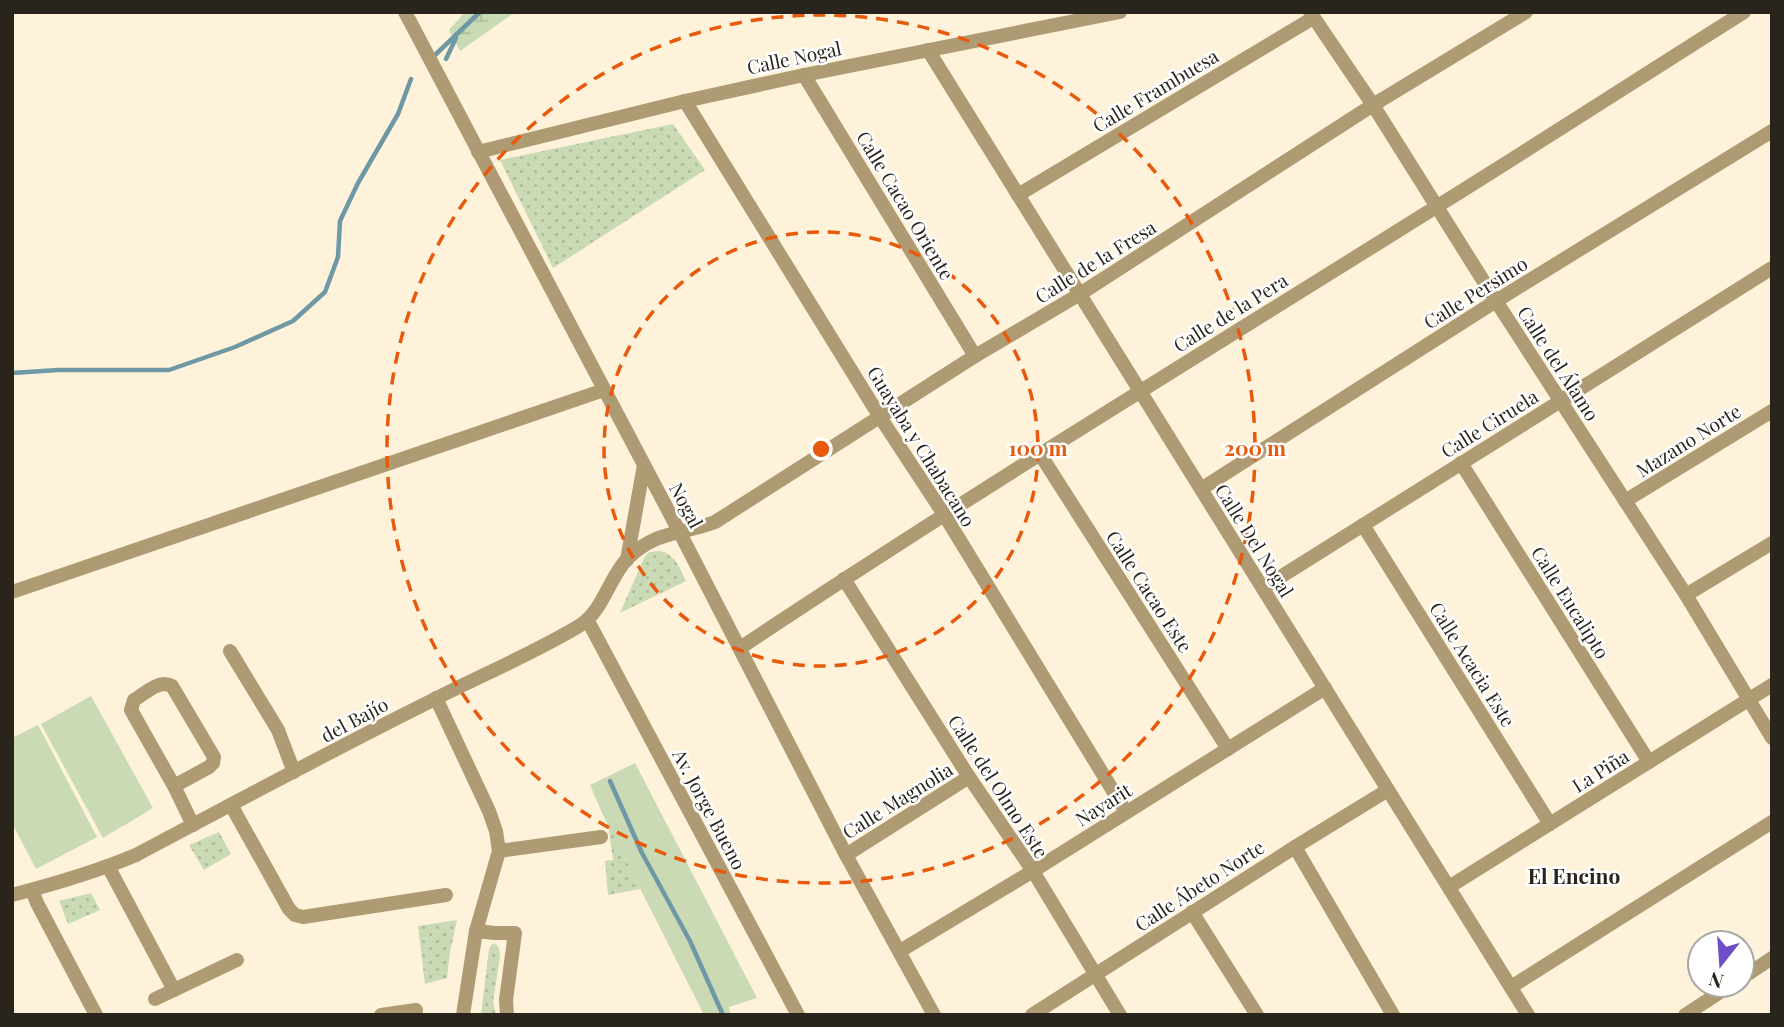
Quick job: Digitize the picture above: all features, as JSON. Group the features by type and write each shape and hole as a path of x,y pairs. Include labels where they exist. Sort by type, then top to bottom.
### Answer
{"street":[{"name":"Nogal","path":"405,12 679,531 846,855 934,1015"},
{"name":"Calle Nogal","path":"478,152 685,100 1120,12"},
{"name":"Calle de la Fresa","path":"679,531 715,522 975,356 1080,294 1373,105 1526,12"},
{"name":"Calle de la Pera","path":"740,648 1040,454 1744,12"},
{"name":"Calle del Álamo","path":"1311,15 1373,105 1686,595 1772,738"},
{"name":"Calle Frambuesa","path":"1018,195 1311,15"},
{"name":"Calle Del Nogal","path":"928,50 1528,1015"},
{"name":"Calle Cacao Oriente","path":"804,75 975,356"},
{"name":"Guayaba y Chabacano","path":"685,100 1126,812"},
{"name":"Calle Persimo","path":"1201,489 1496,301 1772,131"},
{"name":"Calle Ciruela","path":"1263,588 1772,268"},
{"path":"12,592 604,390"},
{"name":"Mazano Norte","path":"1625,501 1772,411"},
{"name":"Calle Cacao Este","path":"1040,454 1228,749"},
{"name":"Calle Eucalipto","path":"1461,463 1649,762"},
{"path":"627,560 644,465"},
{"name":"Calle Acacia Este","path":"1363,525 1550,824"},
{"name":"del Bajío","path":"12,895 136,855 436,698 557,639 588,621 627,560 656,538 679,531"},
{"path":"1686,595 1772,543"},
{"name":"Calle del Olmo Este","path":"844,579 969,777 1033,871 1120,1015"},
{"name":"Av. Jorge Bueno","path":"588,621 798,1015"},
{"path":"230,652 278,730 294,772"},
{"path":"174,786 209,767 214,757 172,686 162,683 134,700 131,710 193,825"},
{"name":"La Piña","path":"1449,887 1772,685"},
{"name":"Nayarit","path":"900,951 1325,688"},
{"path":"436,698 489,811 499,851 476,931 463,1015"},
{"name":"Calle Magnolia","path":"846,855 969,777"},
{"name":"Calle Ábeto Norte","path":"1031,1015 1388,790"},
{"path":"231,805 289,909 295,915 303,917 446,895"},
{"path":"1511,987 1772,821"},
{"path":"499,851 601,837"},
{"path":"1295,847 1393,1015"},
{"path":"108,866 174,990"},
{"path":"32,890 96,1015"},
{"path":"1192,912 1257,1015"},
{"path":"476,931 515,933 506,1000 507,1015"},
{"path":"1756,969 1772,958"},
{"path":"155,999 237,960"},
{"path":"1685,1015 1710,999"},
{"path":"381,1015 416,1010"}],"green space":[{"path":"465,12 520,12 511,15 460,51 449,30"},
{"path":"673,124 705,170 553,268 500,160"},
{"path":"660,551 673,558 686,581 620,613 644,558 649,552"},
{"path":"91,696 153,808 103,838 41,724"},
{"path":"38,725 97,837 36,869 12,823 12,738"},
{"path":"635,763 757,998 729,1007 731,1015 704,1015 590,785"},
{"path":"608,824 640,889 608,895 605,861 613,860"},
{"path":"219,832 231,854 204,870 189,845"},
{"path":"91,893 100,910 68,924 59,901"},
{"path":"457,920 447,978 425,984 418,926"},
{"path":"493,943 499,948 500,957 493,1002 496,1015 481,1015 489,949"}],"waterway":[{"path":"435,55 480,12"},
{"path":"446,59 456,38"},
{"path":"12,373 58,370 169,370 235,347 293,321 325,292 338,257 340,221 358,183 398,114 411,79"},
{"path":"610,781 642,853 690,941 723,1015"}],"district":[{"name":"El Encino","path":"1574,875"}]}
